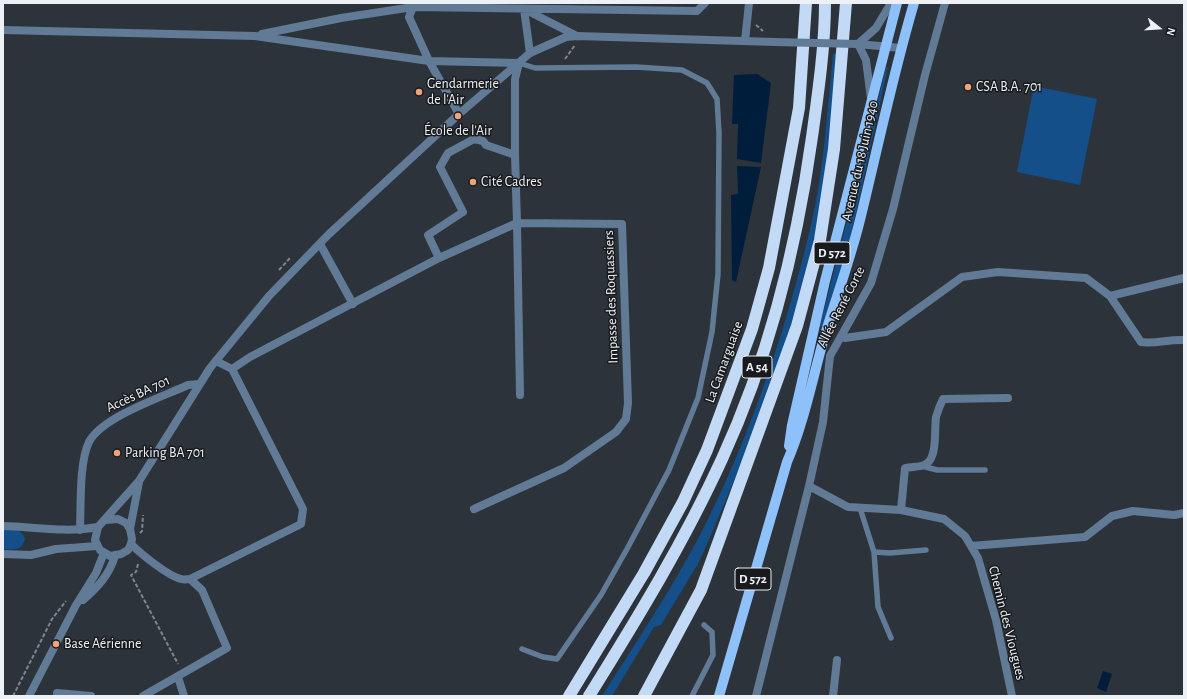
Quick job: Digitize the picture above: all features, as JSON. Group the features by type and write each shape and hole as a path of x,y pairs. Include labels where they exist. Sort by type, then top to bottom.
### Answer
{"highway":[{"name":"La Camarguaise","path":"569,696 644,573 682,502 707,450 747,343 769,268 799,108 805,3"},
{"name":"A 54","path":"589,696 660,582 696,513 726,450 745,402 769,333 786,269 805,185 816,106 825,3"},
{"path":"644,696 701,590 797,326 820,240 834,149 846,3"}],"main road":[{"name":"Avenue du 18 Juin 1940","path":"787,462 792,425 824,281 897,3"},
{"name":"Avenue du 18 Juin 1940","path":"719,696 787,462 796,441 824,337 860,221 901,48 914,3"}],"street":[{"path":"256,36 341,18 413,7 697,10 705,3"},
{"path":"745,41 749,3"},
{"path":"858,44 876,28 891,3"},
{"name":"Allée René Corte","path":"756,696 823,422 830,356 871,283 893,209 925,75 945,3"},
{"path":"413,7 409,17 429,61 459,114"},
{"path":"524,9 577,40"},
{"path":"524,9 530,52"},
{"path":"3,30 256,36 429,61 519,63"},
{"path":"132,541 124,552 115,556 104,553 97,546 95,533 98,527 106,520 139,481 199,384 216,361 269,296 320,244 459,114 530,52 566,37 577,40 745,41 858,44 901,48"},
{"path":"858,44 866,60 871,101"},
{"path":"519,63 515,79 515,156 520,395"},
{"path":"439,258 428,235 463,212 440,167 448,154 474,139 483,141 486,145 515,156"},
{"path":"232,369 250,357 439,258 517,223"},
{"name":"Impasse des Roquassiers","path":"474,509 564,468 616,432 626,419 628,403 622,224 517,223"},
{"path":"320,244 353,304"},
{"path":"842,335 845,338 886,332 962,277 998,272 1086,278 1110,296 1141,342 1154,344 1170,339 1184,340"},
{"path":"1110,296 1184,278"},
{"path":"139,481 130,529 132,541 142,555 181,580 190,579 301,524 303,509 232,369 216,361"},
{"name":"Accès BA 701","path":"80,530 83,464 89,442 102,427 117,417 188,385 199,384"},
{"path":"901,510 905,468 911,466 922,466 929,463 933,455 936,418 943,399 1008,398"},
{"name":"Chemin des Viougues","path":"808,486 848,507 901,510 944,519 965,536 978,558 996,620 1012,696"},
{"path":"971,546 1085,537 1112,516 1133,511 1174,515 1184,513"},
{"path":"106,520 118,519 126,524 130,529"},
{"path":"3,526 36,527 58,531 98,527"},
{"path":"3,554 31,555 56,549 97,546"},
{"path":"29,696 76,605 96,573 104,553"},
{"path":"76,605 94,590 104,579 115,556"},
{"path":"143,696 227,648 202,590 190,579"},
{"path":"833,696 837,660"},
{"path":"179,676 184,696"},
{"path":"57,693 91,696"}],"lane":[{"path":"519,63 534,68 636,67 682,70 707,83 717,99 719,133 718,274 712,332 698,398 669,470 601,595 557,659 543,657 522,650"},
{"path":"922,466 937,470 985,470"},
{"path":"860,508 874,552 878,607 891,638"},
{"path":"874,552 890,553 926,550"},
{"path":"692,696 713,655 712,632 704,625"}],"path":[{"path":"560,67 577,40"},
{"path":"132,541 142,531 143,512"},
{"path":"138,564 136,572 131,575 179,667 179,676"},
{"path":"13,696 52,619 60,609"}],"shaded area":[{"path":"838,53 827,163 816,232 796,312 755,432 699,562 661,625 654,627 612,696 602,696 666,595 701,533 735,460 764,384 789,307 815,207 822,164 833,54"},
{"path":"888,67 848,249 823,327 820,326 886,68"},
{"path":"757,74 771,83 761,163 737,159 738,124 732,124 734,75"},
{"path":"1034,86 1097,99 1080,185 1017,172"},
{"path":"737,166 761,167 736,282 732,280 731,195 738,194"},
{"path":"3,529 17,530 22,533 25,539 22,546 17,549 3,549"},
{"path":"1103,671 1112,674 1106,692 1097,688"}],"place":[{"name":"CSA B.A. 701","path":"968,87"},
{"name":"Gendarmerie de l'Air","path":"419,92"},
{"name":"École de l'Air","path":"458,116"},
{"name":"Cité Cadres","path":"473,182"},
{"name":"Parking BA 701","path":"117,453"},
{"name":"Base Aérienne","path":"56,644"}]}
